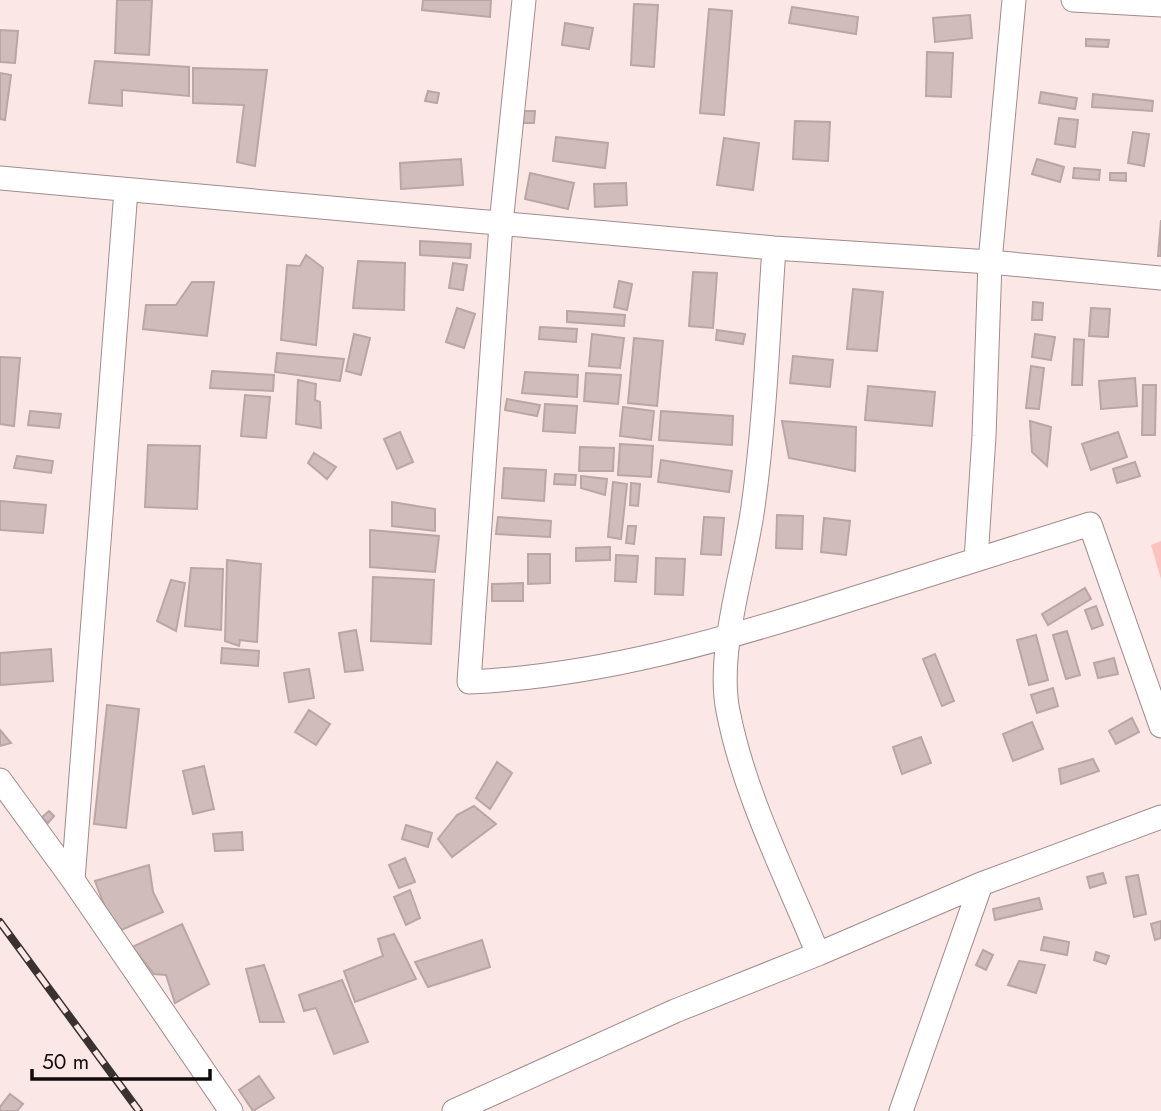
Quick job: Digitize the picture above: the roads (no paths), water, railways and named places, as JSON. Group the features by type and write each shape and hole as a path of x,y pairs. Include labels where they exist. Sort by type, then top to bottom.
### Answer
{"street":[{"path":"524,0 501,223 470,682 543,676 729,638 1090,524 1161,726"},
{"path":"976,561 984,436 990,262 1014,0"},
{"path":"1073,0 1161,5"},
{"path":"0,178 774,248 990,262 1161,278"},
{"path":"73,880 126,190"},
{"path":"774,248 759,459 753,510 729,638 727,709 743,768 818,954"},
{"path":"0,780 73,880 231,1111"},
{"path":"454,1111 674,1011 818,954 981,884 1161,817"},
{"path":"901,1111 981,884"}],"railway":[{"path":"0,922 139,1111"}]}
